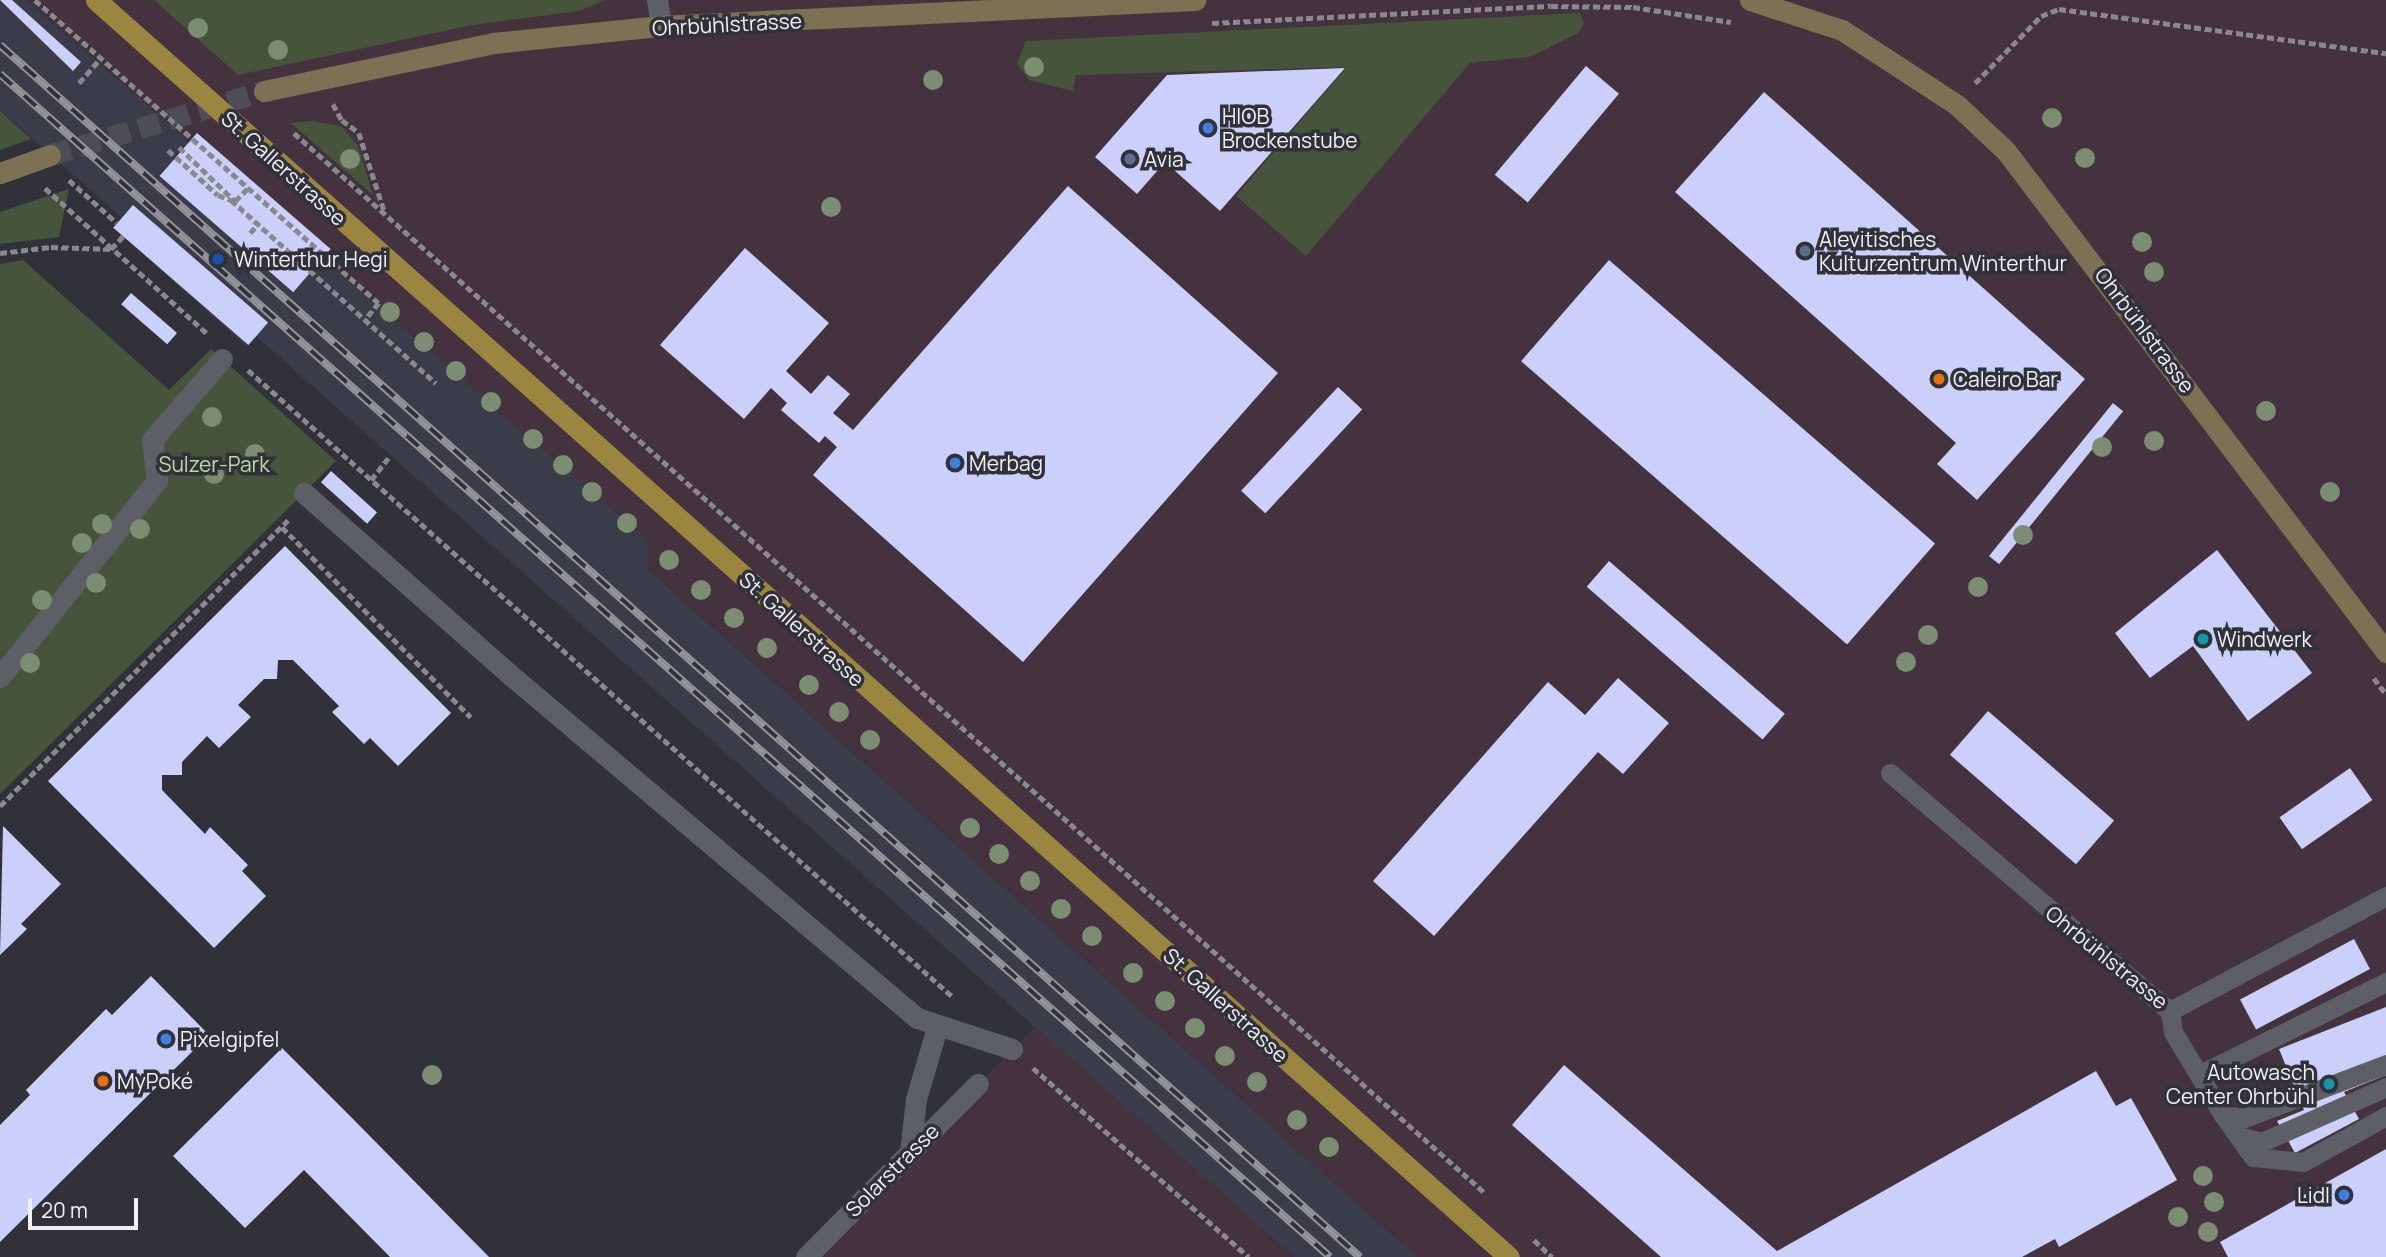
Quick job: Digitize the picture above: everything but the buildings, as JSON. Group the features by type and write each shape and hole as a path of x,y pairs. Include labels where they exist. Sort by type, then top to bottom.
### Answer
{"main road":[{"name":"St. Gallerstrasse","path":"96,0 1509,1257"}],"street":[{"path":"657,0 661,26"},
{"name":"Ohrbühlstrasse","path":"264,91 493,43 661,26 1195,0"},
{"name":"Ohrbühlstrasse","path":"1750,0 1842,30 1957,105 2027,174 2386,652"},
{"path":"0,173 50,155"},
{"path":"0,677 157,480 152,440 226,354"},
{"path":"307,495 653,797 917,1018 937,1027 1012,1049"},
{"path":"910,1153 916,1099 937,1027"},
{"name":"Solarstrasse","path":"806,1257 978,1084"}],"lane":[{"name":"Ohrbühlstrasse","path":"1890,773 2170,1011 2386,896"},
{"path":"2200,1074 2386,982"},
{"path":"2170,1011 2173,1032 2252,1157 2304,1162 2386,1116"},
{"path":"2223,1115 2244,1118 2386,1064"},
{"path":"2238,1136 2262,1142 2386,1087"}],"path":[{"path":"36,0 379,303 365,320"},
{"path":"1209,23 1565,6 1633,7 1743,24"},
{"path":"1957,105 1991,63 2041,16 2059,9 2386,53"},
{"path":"79,83 101,58"},
{"path":"333,103 342,120 359,133 385,211"},
{"path":"286,125 1481,1189"},
{"path":"178,147 259,222 250,233"},
{"path":"168,150 436,383"},
{"path":"69,180 117,223"},
{"path":"235,201 248,188"},
{"path":"86,226 226,354 960,1003"},
{"path":"0,253 51,247 111,248 123,236"},
{"path":"370,480 390,456"},
{"path":"0,806 282,526 307,495"},
{"path":"282,526 471,717"},
{"path":"2370,673 2386,694"},
{"path":"1012,1049 1249,1257"}],"shaded area":[{"path":"0,0 26,0 648,540 648,569 1417,1257 1294,1257 256,336 246,346 114,228 122,218 0,110"},
{"path":"26,0 2386,0 2386,1257 1417,1257 648,568 648,540"},
{"path":"1035,1027 1294,1257 806,1257"}],"green space":[{"path":"154,0 605,0 579,11 472,25 238,75"},
{"path":"1580,13 1584,24 1578,33 1529,57 1470,63 1306,256 1236,196 1347,67 1076,75 1073,91 1029,80 1017,63 1026,41"},
{"path":"0,111 31,139 0,150"},
{"path":"311,121 341,126 358,146 373,195 291,123"},
{"path":"69,189 59,237 0,244 0,212"},
{"name":"Sulzer-Park","path":"23,260 169,390 211,349 336,461 0,794 0,264"}],"tunnel":[{"path":"50,155 264,91"}],"railway":[{"path":"0,45 1360,1257"},
{"path":"0,74 1330,1257"}],"place":[{"name":"HIOB Brockenstube","path":"1208,128"},
{"name":"Avia","path":"1130,159"},
{"name":"Alevitisches Kulturzentrum Winterthur","path":"1805,251"},
{"name":"Winterthur Hegi","path":"218,259"},
{"name":"Caleiro Bar","path":"1939,379"},
{"name":"Merbag","path":"955,463"},
{"name":"Windwerk","path":"2203,639"},
{"name":"Pixelgipfel","path":"166,1039"},
{"name":"MyPoké","path":"103,1081"},
{"name":"Autowasch Center Ohrbühl","path":"2329,1084"},
{"name":"Lidl","path":"2344,1195"}]}
